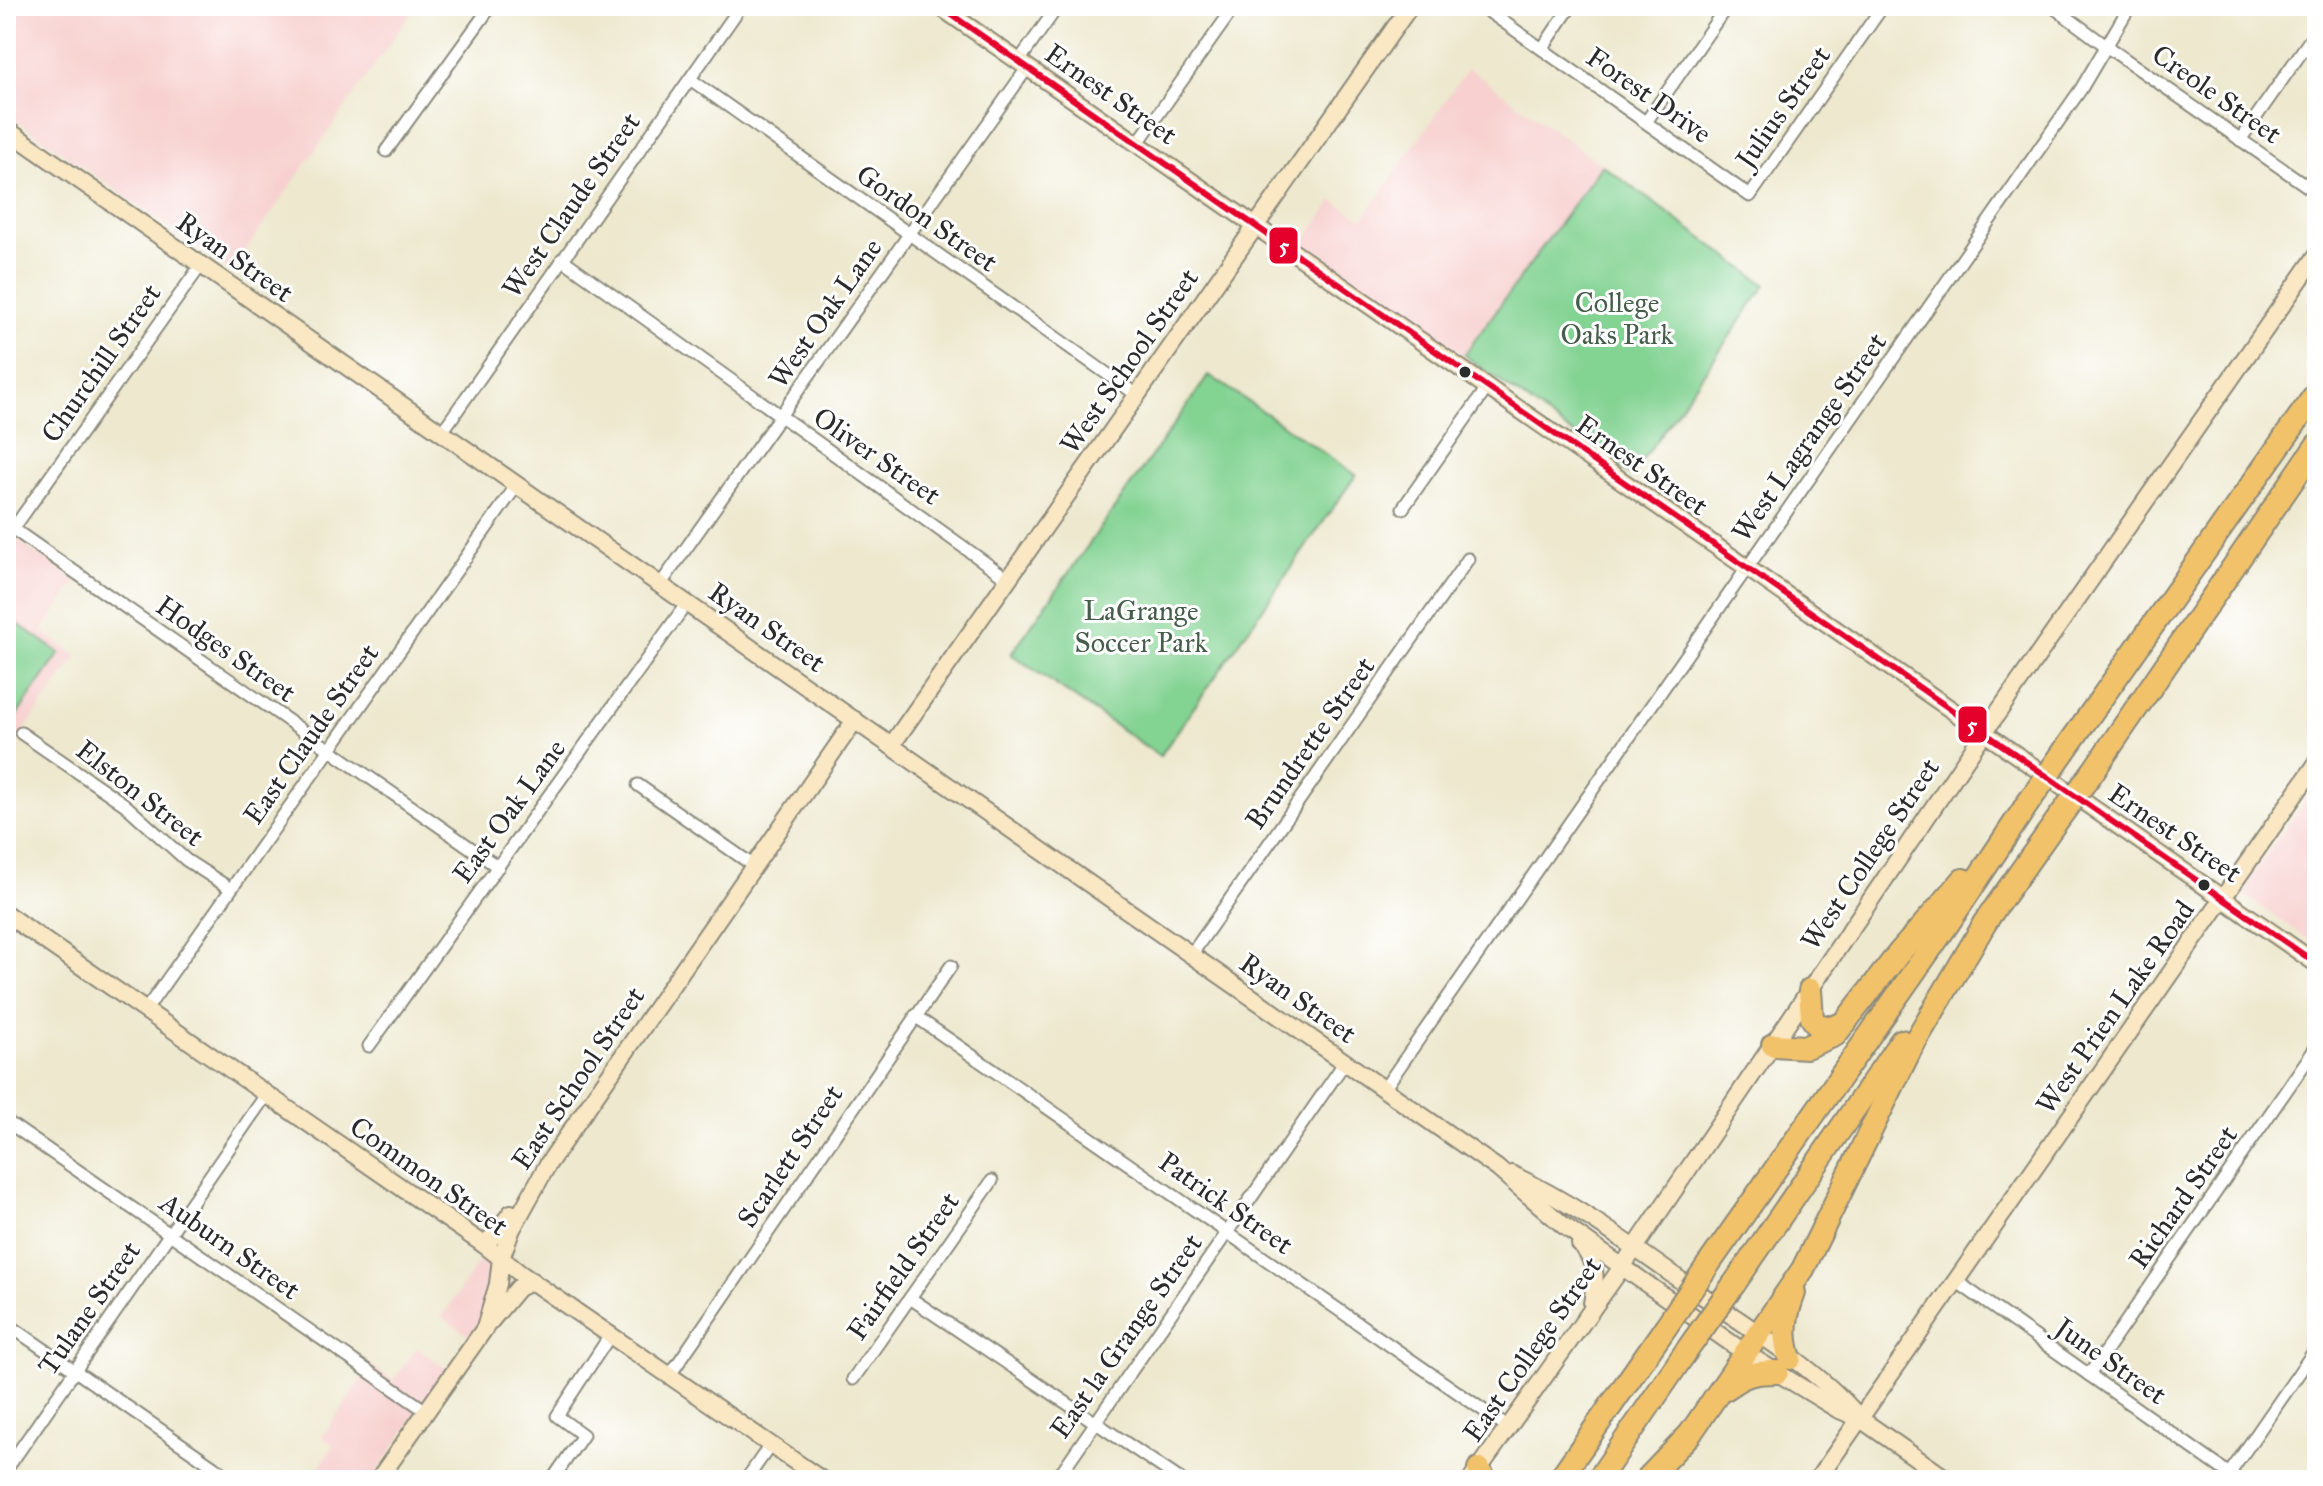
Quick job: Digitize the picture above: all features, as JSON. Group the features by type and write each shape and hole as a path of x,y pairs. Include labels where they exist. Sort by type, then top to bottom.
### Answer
{"highway":[{"path":"1559,1480 2317,392"},
{"path":"1598,1480 2317,445"},
{"path":"1773,1045 1806,1047 1835,1035 1899,953 2015,823"},
{"path":"1708,1409 1741,1377 1783,1365 1785,1323 1809,1258 1910,1050 1991,913"},
{"path":"1810,990 1812,1018 1817,1025 1832,1028 1847,1021"},
{"path":"1646,1480 1690,1434 1809,1258"}],"street":[{"path":"386,151 491,6"},
{"name":"West Claude Street","path":"442,432 741,6"},
{"name":"Ernest Street","path":"939,6 2317,964"},
{"name":"West Oak Lane","path":"660,585 909,235 1024,64 1058,6"},
{"path":"1137,144 1235,6"},
{"name":"West School Street","path":"891,746 1410,6"},
{"name":"Forest Drive","path":"1481,6 1750,196"},
{"path":"1542,49 1571,6"},
{"path":"1646,122 1727,6"},
{"name":"Julius Street","path":"1750,196 1883,6"},
{"name":"Creole Street","path":"2052,6 2317,193"},
{"name":"West Lagrange Street","path":"1384,1089 2081,89 2130,6"},
{"path":"2240,140 2317,30"},
{"name":"Gordon Street","path":"690,79 1137,395"},
{"name":"Ryan Street","path":"6,129 1497,1168 1563,1225 1745,1353 1783,1365"},
{"name":"West College Street","path":"1634,1248 1983,734 2317,255"},
{"name":"Oliver Street","path":"562,259 1008,579"},
{"name":"Churchill Street","path":"10,527 201,265"},
{"path":"1403,508 1487,388"},
{"name":"East Claude Street","path":"145,1011 517,485"},
{"name":"Hodges Street","path":"10,527 498,867"},
{"name":"Brundrette Street","path":"1191,955 1468,559"},
{"name":"East Oak Lane","path":"369,1046 687,603"},
{"name":"East School Street","path":"378,1480 485,1328 498,1284 501,1258 512,1229 548,1164 855,720"},
{"name":"Elston Street","path":"21,733 124,804 186,860 231,889"},
{"name":"West Prien Lake Road","path":"1817,1480 2317,763"},
{"path":"638,785 754,866"},
{"name":"Common Street","path":"6,914 822,1480"},
{"name":"Scarlett Street","path":"670,1375 951,966"},
{"name":"Patrick Street","path":"915,1016 1509,1428"},
{"name":"Richard Street","path":"2089,1375 2317,1046"},
{"name":"East la Grange Street","path":"1056,1480 1345,1062"},
{"name":"Tulane Street","path":"6,1470 266,1095"},
{"name":"Auburn Street","path":"6,1121 426,1411"},
{"path":"483,1244 494,1236 548,1164"},
{"name":"Ryan Street","path":"1497,1168 1533,1184 1578,1211 1757,1333 1783,1365 1837,1409 1859,1418 1948,1480"},
{"name":"Fairfield Street","path":"853,1379 992,1181"},
{"path":"1563,1225 1594,1263 1595,1284 1590,1312"},
{"name":"East College Street","path":"1478,1476 1634,1248"},
{"path":"485,1328 518,1288 532,1281"},
{"name":"June Street","path":"1956,1281 2231,1478"},
{"path":"910,1298 1181,1480"},
{"path":"6,1323 233,1480"},
{"path":"552,1480 583,1435 557,1416 611,1334"},
{"path":"2231,1478 2317,1347"},
{"path":"746,1480 771,1444"}],"shaded area":[{"path":"6,6 416,6 231,271 6,113"},
{"path":"1468,68 1602,165 1464,355 1302,245 1333,200 1363,219"},
{"path":"6,532 77,581 42,631 77,656 6,756"},
{"path":"2317,783 2317,946 2240,892"},
{"path":"483,1255 513,1276 471,1337 442,1317"},
{"path":"417,1348 448,1370 371,1480 310,1480 334,1445 322,1437 371,1365 393,1380"}],"green space":[{"name":"College Oaks Park","path":"1602,165 1766,285 1631,476 1464,355"},
{"name":"LaGrange Soccer Park","path":"1209,375 1356,475 1160,756 1011,654"},
{"path":"6,616 60,653 6,731"}],"transit line":[{"name":"5","path":"939,6 2317,964"}]}
